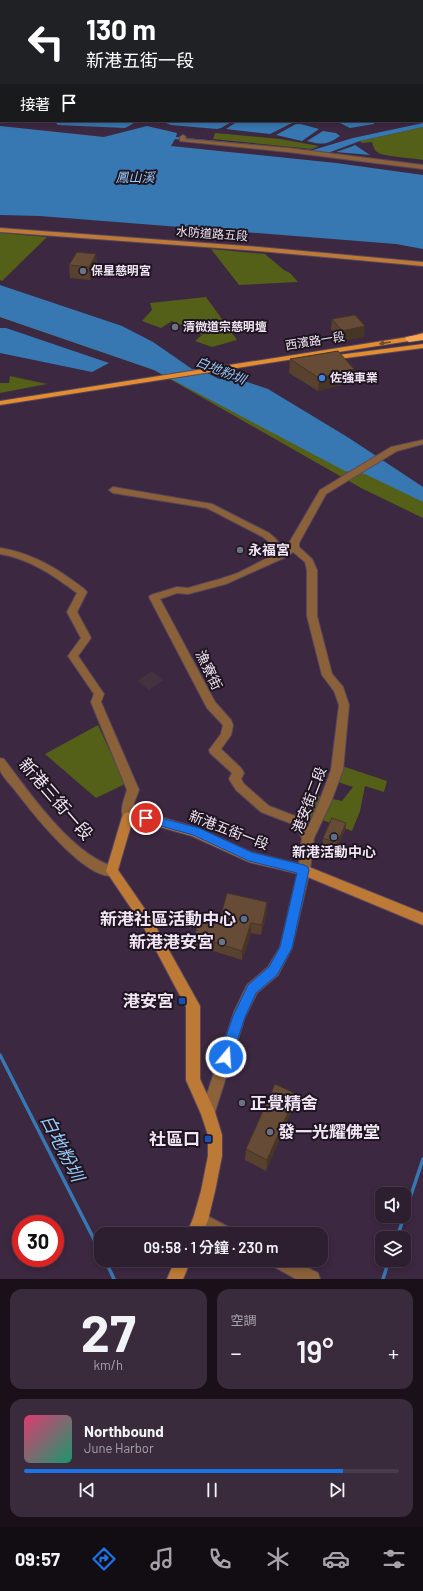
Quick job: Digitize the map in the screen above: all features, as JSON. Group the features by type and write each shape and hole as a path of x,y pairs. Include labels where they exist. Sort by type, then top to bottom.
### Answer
{"highway":[{"path":"409,339 423,336"}],"main road":[{"name":"西濱路一段","path":"212,372 409,339"},
{"name":"西濱路一段","path":"212,372 422,345"},
{"path":"0,403 147,380 212,372"},
{"path":"0,408 166,382 212,372"}],"street":[{"path":"183,137 182,140 291,151 421,167"},
{"name":"水防道路五段","path":"0,230 267,250 423,264"},
{"path":"294,548 294,543 323,492 394,449 423,442"},
{"path":"113,490 208,506 266,535 272,540 283,555"},
{"name":"漁寮街","path":"294,548 283,555 223,582 188,591 177,590 154,597 211,706 226,720 228,725 227,733 214,750 237,771 238,773 235,779 240,787 265,809 299,822 308,838"},
{"name":"港安街二段","path":"208,1112 239,1016 252,989 273,971 286,948 304,870 308,838 325,802 337,770 344,705 339,690 327,675 312,616 312,570 309,561 294,548"},
{"path":"0,551 24,557 51,570 82,592 72,612 86,638 73,656 99,694 96,702 133,790 128,803 128,818 112,871 147,922 193,1006 193,1080 208,1112 215,1136 215,1156 208,1190 197,1227"},
{"name":"新港三街一段","path":"0,762 31,803 80,855 104,870 112,871"},
{"name":"新港五街一段","path":"128,818 146,818 195,832 249,856 304,870 423,918"},
{"path":"200,1220 214,1227"},
{"path":"174,1279 180,1267"},
{"path":"289,1267 312,1279"}],"shaded area":[{"path":"152,671 163,680 149,690 137,681"}],"green space":[{"path":"423,127 423,160 384,155 376,151 372,142 362,143 360,141"},
{"path":"215,133 280,139 319,146 312,149 213,139"},
{"path":"0,233 47,237 2,281 0,280"},
{"path":"211,249 265,254 284,270 290,273 298,282 239,285"},
{"path":"206,297 237,340 212,347 195,341 202,335 172,321 161,328 142,321 152,310 150,303"},
{"path":"0,302 37,308 423,494 423,518 361,488 154,370 0,317"},
{"path":"10,376 47,384 0,393 0,383 9,383"},
{"path":"98,725 125,784 96,798 45,754"},
{"path":"342,766 387,781 384,792 365,786 360,811 352,831 317,818 308,838 299,831 313,795 342,801 353,787 338,782"}],"water":[{"path":"136,122 125,128 58,125 56,123"},
{"path":"231,122 217,129 171,125 166,123"},
{"path":"236,122 294,122 270,134 226,129"},
{"path":"338,122 374,122 374,124 350,128"},
{"name":"鳳山溪","path":"423,123 423,127 360,141 328,153 423,165 175,139 171,146 336,163 423,175 423,249 396,244 40,216 0,215 0,126 104,137 147,126 177,133 176,137 313,150 353,138"},
{"path":"296,124 319,129 302,141 276,135"},
{"path":"323,131 336,133 340,136 328,143 307,141"},
{"path":"355,145 370,155 336,152 353,146"},
{"path":"0,285 122,326 153,342 192,369 201,370 219,379 233,377 268,389 349,438 423,487 423,502 365,474 345,471 154,370 0,317"},
{"path":"0,328 6,328 109,363 92,372 0,353"}],"building":[{"path":"77,252 96,254 89,267 69,265"},
{"path":"355,315 365,326 342,331 332,319"},
{"path":"338,351 354,369 319,378 290,359"},
{"path":"332,818 346,823 337,843 323,838"},
{"path":"227,893 267,902 262,925 251,923 242,951 194,936 202,914 220,919"},
{"name":"發一光耀佛堂","path":"275,1084 296,1094 267,1160 246,1149"}],"waterway":[{"name":"白地粉圳","path":"0,1055 94,1239"},
{"path":"399,1231 423,1159"},
{"name":"白地粉圳","path":"108,1267 114,1279"},
{"path":"383,1279 387,1267"}],"place":[{"name":"保星慈明宮","path":"83,271"},
{"name":"清微道宗慈明壇","path":"175,327"},
{"name":"佐強車業","path":"322,378"},
{"name":"永福宮","path":"240,550"},
{"name":"新港活動中心","path":"334,837"},
{"name":"新港社區活動中心","path":"244,919"},
{"name":"新港港安宮","path":"222,942"},
{"name":"港安宮","path":"182,1001"},
{"name":"正覺精舍","path":"242,1103"},
{"name":"發一光耀佛堂","path":"270,1132"},
{"name":"社區口","path":"208,1139"}],"route":[{"path":"146,818 195,832 225,844 249,856 304,870 286,948 273,971 252,989 239,1016 226,1057"}]}
